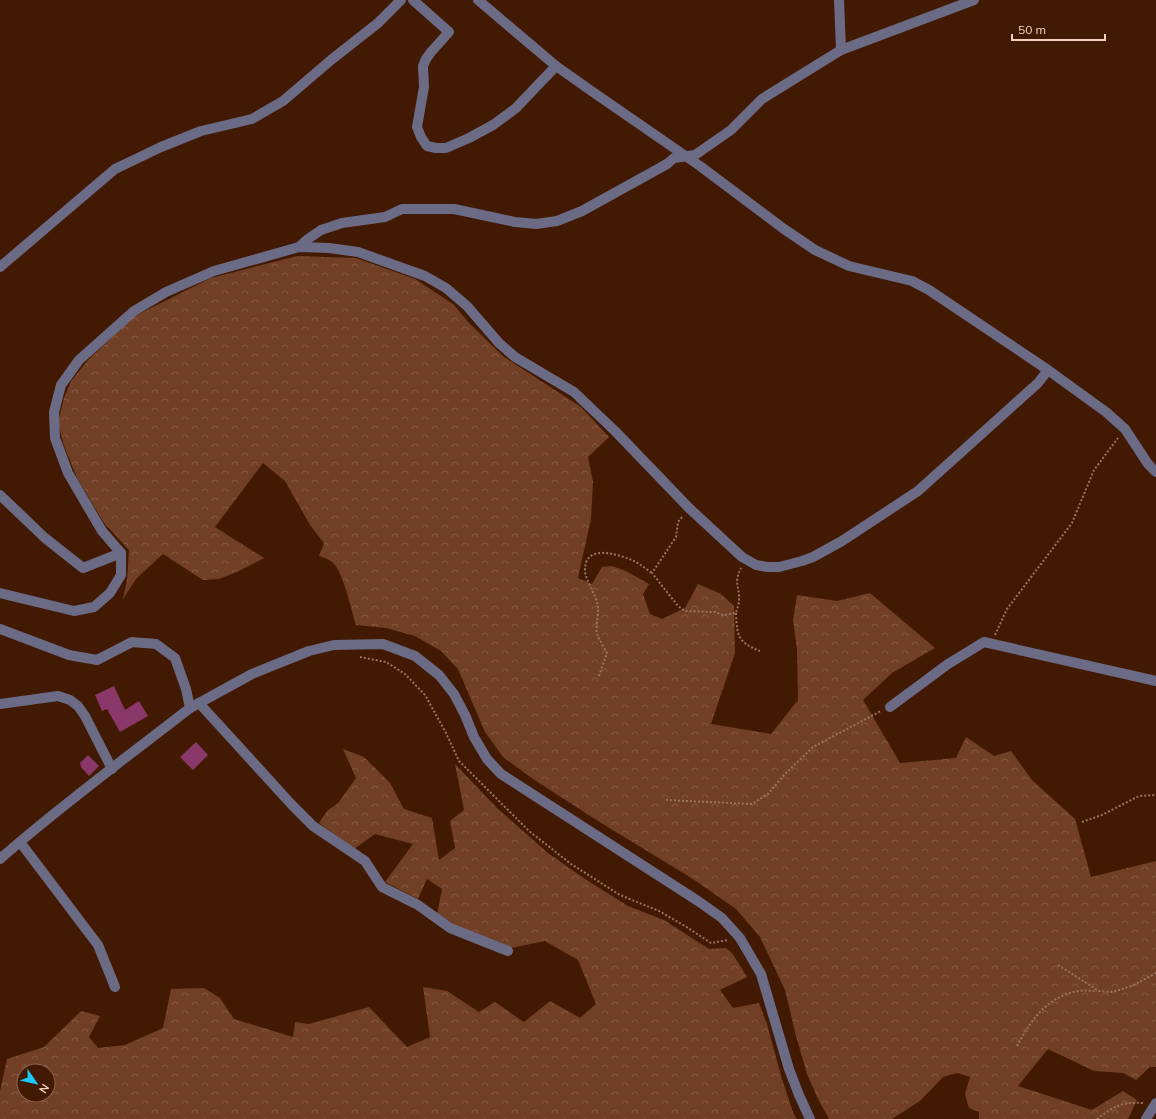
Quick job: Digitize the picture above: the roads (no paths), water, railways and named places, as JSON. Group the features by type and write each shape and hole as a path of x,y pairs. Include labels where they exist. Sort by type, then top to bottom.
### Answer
{"street":[{"path":"0,268 115,169 161,147 201,131 252,119 282,101 307,82 331,60 378,23 401,0"},
{"path":"413,0 449,32 430,52 423,66 424,87 417,127 427,146 446,148 493,125 516,108 556,66"},
{"path":"478,0 556,66 700,166 784,229 815,250 849,266 912,281 929,290 1048,370 1106,412 1125,429 1148,464 1156,472"},
{"path":"839,0 841,50"},
{"path":"299,247 322,230 342,223 385,217 402,208 454,208 515,222 536,224 557,221 582,211 666,164 674,158 695,155 731,130 762,99 841,50 974,0"},
{"path":"0,593 74,611 94,607 110,593 121,575 121,553 102,531 68,473 55,438 54,412 61,385 79,360 134,311 166,292 214,272 299,247 329,248 358,252 426,276 446,288 467,306 500,343 515,357 574,392 615,431 689,508 742,557 756,565 767,567 779,567 813,557 842,542 918,491 1038,383 1048,370"},
{"path":"0,495 45,538 83,568 121,553"},
{"path":"0,629 69,656 97,660 132,642 156,644 175,658 186,689 190,708"},
{"path":"890,707 948,664 984,642 1156,681"},
{"path":"0,859 190,708 252,674 310,651 334,645 383,644 415,656 439,674 454,694 474,737 487,759 501,774 698,901 722,918 740,938 761,974 790,1069 799,1095 810,1119"},
{"path":"0,704 58,696 70,700 78,706 85,716 112,769"},
{"path":"199,703 313,826 365,861 382,887 418,905 450,928 508,951"},
{"path":"20,842 98,945 115,987"},
{"path":"1146,1119 1155,1104"}]}
